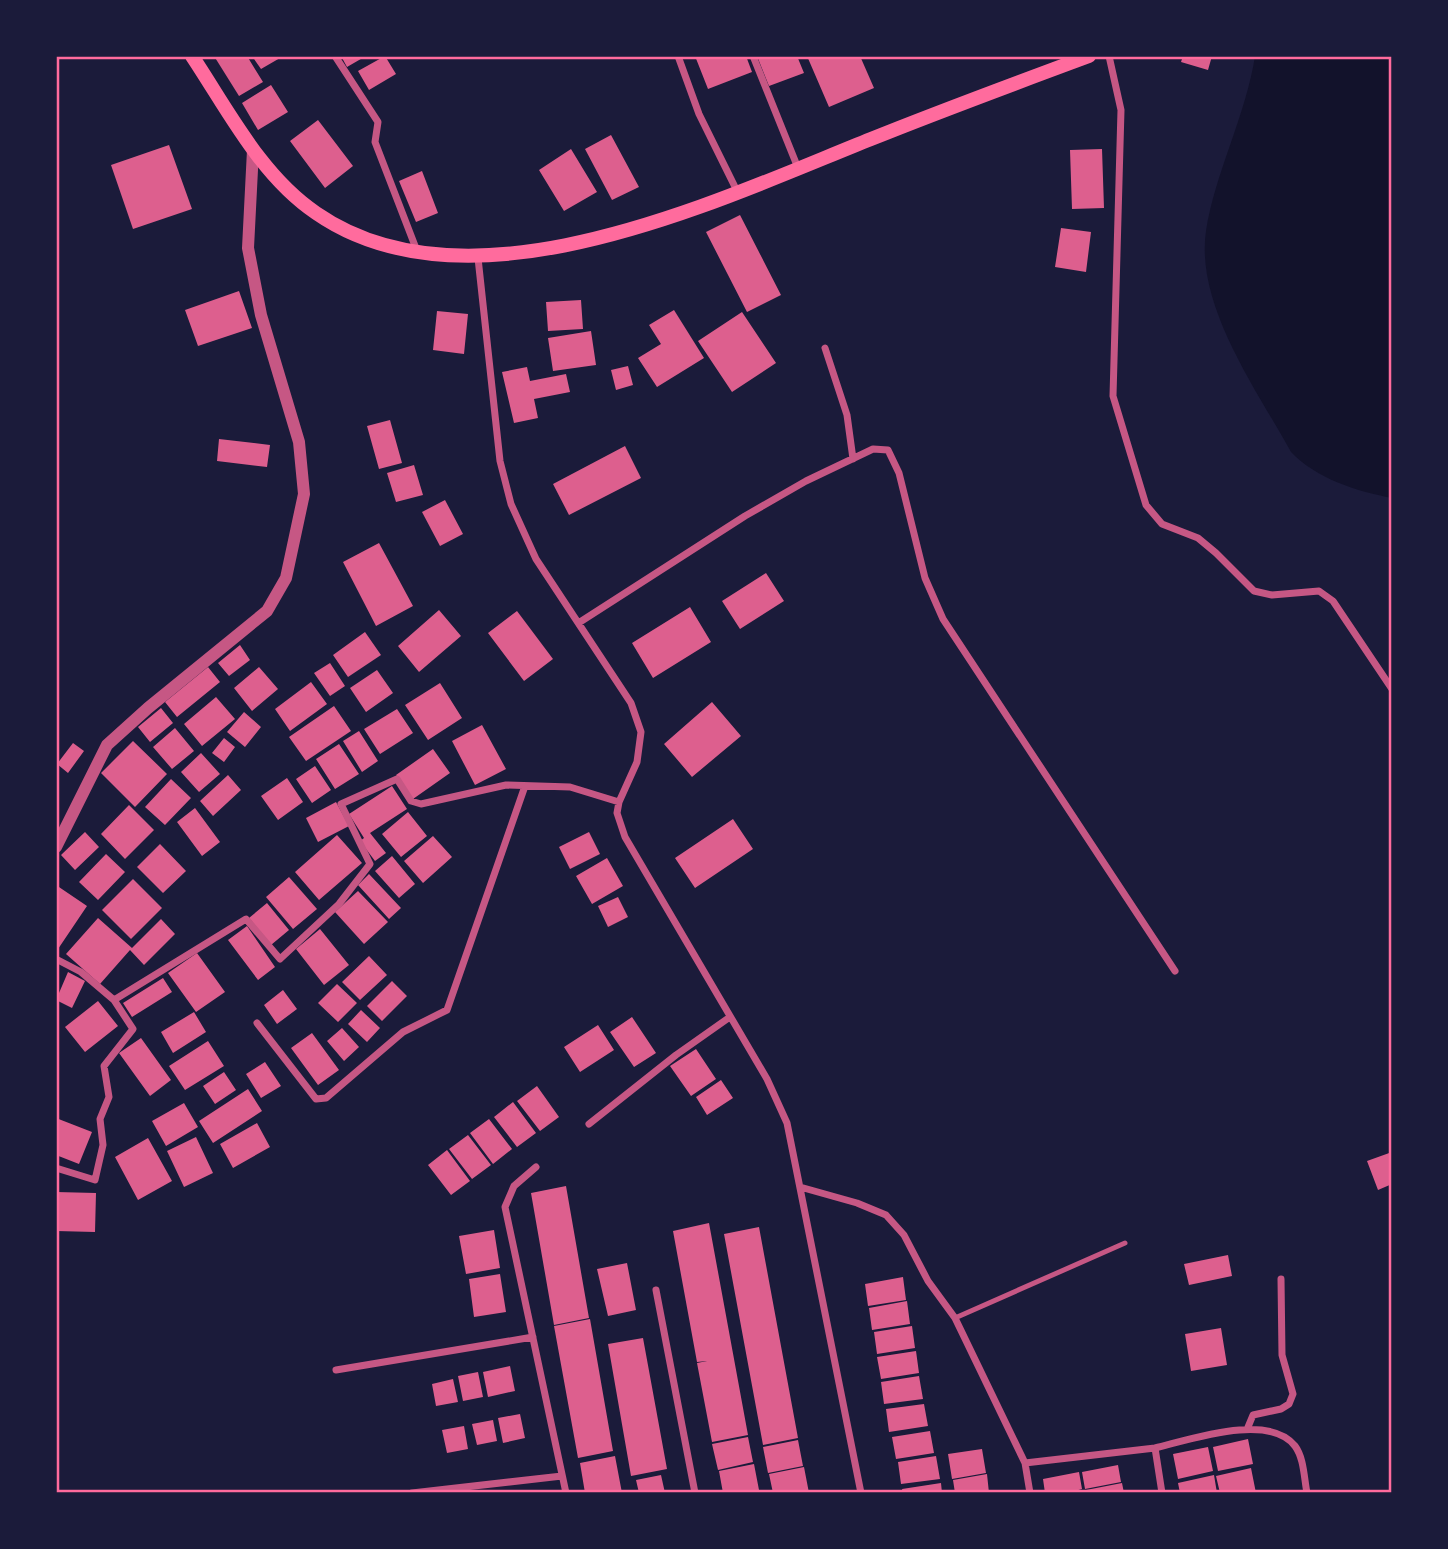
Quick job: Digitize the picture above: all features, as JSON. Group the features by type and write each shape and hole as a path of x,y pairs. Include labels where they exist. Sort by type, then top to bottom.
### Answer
{"main road":[{"path":"192,56 253,150 315,213 355,235 418,254 478,258 582,241 738,193 1089,56"}],"street":[{"path":"335,56 377,122 375,142 418,254"},
{"path":"678,56 699,114 738,193"},
{"path":"753,56 798,168"},
{"path":"1109,56 1121,110 1113,396 1146,505 1161,524 1198,538 1254,591 1272,596 1319,591 1333,601 1392,689"},
{"path":"56,847 107,745 158,699 267,611 286,578 304,494 299,442 261,315 248,248 253,150"},
{"path":"478,258 500,461 511,505 536,559 631,703 641,732 637,762 619,802 617,813 625,837 767,1079 787,1123 861,1493"},
{"path":"825,348 847,415 853,459"},
{"path":"580,622 745,516 873,449 888,450 899,473 925,578 943,619 1174,971"},
{"path":"114,1000 246,919 280,959 339,904 370,864 341,804 397,779 411,802 421,804 506,785 570,787 619,802"},
{"path":"257,1023 316,1100 326,1098 402,1032 447,1010 525,786"},
{"path":"56,960 81,972 114,1000 133,1029 104,1066 109,1097 100,1119 103,1145 95,1180 56,1168"},
{"path":"589,1124 676,1055 730,1017"},
{"path":"536,1167 514,1186 505,1207 566,1493"},
{"path":"800,1187 857,1203 886,1215 904,1236 928,1281 955,1318 1025,1463 1030,1493"},
{"path":"1248,1427 1253,1415 1281,1409 1289,1404 1293,1394 1282,1355 1281,1279"},
{"path":"656,1290 695,1493"},
{"path":"336,1370 533,1337"},
{"path":"1025,1463 1155,1448 1248,1427 1287,1438 1295,1446 1301,1458 1307,1493"},
{"path":"1155,1448 1162,1493"},
{"path":"412,1493 562,1476"}],"lane":[{"path":"955,1318 1125,1243"}],"shaded area":[{"path":"1255,56 1392,56 1392,498 1365,492 1325,477 1291,452 1232,346 1210,288 1205,259 1210,209 1245,100"}],"building":[{"path":"214,56 247,56 263,82 239,96"},
{"path":"252,56 279,56 280,58 261,69"},
{"path":"341,56 366,56 347,67"},
{"path":"385,56 396,74 369,90 358,71"},
{"path":"695,56 746,56 752,72 708,89"},
{"path":"757,56 797,56 804,73 769,86"},
{"path":"807,56 860,56 874,88 829,107"},
{"path":"1183,56 1212,56 1208,70 1181,62"},
{"path":"271,85 288,112 258,130 242,103"},
{"path":"318,120 353,166 325,188 290,141"},
{"path":"611,135 639,187 612,200 585,149"},
{"path":"169,145 192,209 133,229 111,165"},
{"path":"571,149 597,192 564,211 539,170"},
{"path":"1102,149 1104,208 1072,209 1070,150"},
{"path":"422,171 438,213 416,222 399,181"},
{"path":"740,215 781,295 747,312 706,232"},
{"path":"1061,228 1091,232 1086,272 1055,267"},
{"path":"239,291 252,328 198,346 185,310"},
{"path":"581,300 583,329 548,331 546,302"},
{"path":"674,310 704,358 657,387 638,358 661,344 649,325"},
{"path":"437,311 468,314 464,354 433,350"},
{"path":"742,312 776,363 732,392 698,341"},
{"path":"591,331 596,365 553,371 548,338"},
{"path":"628,366 633,385 616,390 611,370"},
{"path":"527,367 530,381 566,374 570,392 534,399 538,418 514,423 502,372"},
{"path":"390,420 402,463 379,469 367,426"},
{"path":"219,439 270,445 267,467 217,461"},
{"path":"625,446 641,478 569,515 553,484"},
{"path":"414,465 423,495 396,502 387,473"},
{"path":"445,500 463,534 440,546 422,512"},
{"path":"379,543 413,606 376,626 343,562"},
{"path":"766,573 784,601 740,629 722,601"},
{"path":"690,607 711,642 653,678 632,643"},
{"path":"439,610 461,636 419,672 398,646"},
{"path":"517,611 553,659 524,681 488,633"},
{"path":"365,632 381,655 348,677 333,655"},
{"path":"240,645 250,660 229,676 218,663"},
{"path":"330,663 345,686 330,696 314,673"},
{"path":"208,667 220,682 177,717 165,702"},
{"path":"259,667 278,689 252,711 234,688"},
{"path":"377,670 393,693 366,712 350,688"},
{"path":"311,682 327,704 290,731 275,709"},
{"path":"440,683 462,718 428,740 405,705"},
{"path":"216,697 235,719 202,746 184,724"},
{"path":"712,702 741,736 692,777 664,744"},
{"path":"334,706 351,731 306,761 289,737"},
{"path":"161,708 173,723 150,742 138,727"},
{"path":"397,709 413,733 380,754 364,729"},
{"path":"244,712 261,727 245,747 227,732"},
{"path":"482,725 506,769 475,785 452,741"},
{"path":"175,728 194,751 172,769 153,747"},
{"path":"359,731 378,761 362,772 343,741"},
{"path":"224,738 235,747 224,762 212,753"},
{"path":"133,741 167,774 135,807 101,773"},
{"path":"73,743 84,751 68,773 57,764"},
{"path":"339,744 359,774 335,789 316,759"},
{"path":"433,749 450,773 413,799 396,775"},
{"path":"201,753 220,774 199,792 181,772"},
{"path":"315,766 331,790 312,803 296,779"},
{"path":"228,775 241,790 213,816 200,801"},
{"path":"287,778 303,802 278,820 261,796"},
{"path":"171,779 191,798 165,825 145,807"},
{"path":"392,786 407,809 370,833 386,853 375,861 360,841 364,838 349,814"},
{"path":"336,802 349,826 318,842 306,818"},
{"path":"129,805 154,830 125,859 101,834"},
{"path":"195,808 220,842 202,856 177,822"},
{"path":"408,812 427,836 401,857 382,834"},
{"path":"733,819 753,849 695,888 675,858"},
{"path":"85,832 99,847 75,870 61,855"},
{"path":"589,832 600,854 570,869 559,847"},
{"path":"337,835 362,863 319,900 295,872"},
{"path":"433,836 452,857 423,883 404,861"},
{"path":"160,844 186,871 163,893 137,867"},
{"path":"106,854 125,872 98,900 79,882"},
{"path":"392,856 415,884 399,898 375,871"},
{"path":"607,858 623,886 592,904 576,876"},
{"path":"369,874 401,908 389,919 358,885"},
{"path":"289,877 317,909 293,929 266,897"},
{"path":"133,879 162,908 131,939 102,910"},
{"path":"56,885 87,906 56,952"},
{"path":"358,891 388,922 364,944 335,912"},
{"path":"618,897 628,917 608,927 598,906"},
{"path":"267,903 289,930 271,945 249,918"},
{"path":"98,918 132,948 161,919 175,934 144,965 130,950 100,984 66,954"},
{"path":"247,926 275,967 258,980 228,940"},
{"path":"320,929 349,965 324,985 296,949"},
{"path":"197,953 225,992 196,1012 168,973"},
{"path":"369,956 387,975 360,1000 342,982"},
{"path":"68,972 85,981 72,1008 56,1000"},
{"path":"163,978 172,992 132,1017 123,1003"},
{"path":"392,981 407,996 382,1021 367,1006"},
{"path":"337,984 357,1003 338,1022 318,1003"},
{"path":"283,990 297,1009 277,1024 264,1005"},
{"path":"98,1001 118,1026 85,1052 65,1027"},
{"path":"361,1010 380,1028 367,1042 348,1024"},
{"path":"194,1012 206,1032 173,1053 161,1032"},
{"path":"632,1017 656,1053 634,1067 610,1032"},
{"path":"598,1025 614,1050 580,1072 564,1047"},
{"path":"342,1028 359,1047 344,1061 327,1041"},
{"path":"312,1033 339,1070 318,1085 291,1048"},
{"path":"141,1038 171,1080 150,1096 119,1053"},
{"path":"208,1041 224,1066 185,1090 169,1066"},
{"path":"696,1049 716,1079 691,1096 670,1066"},
{"path":"265,1062 281,1086 261,1098 246,1074"},
{"path":"224,1072 236,1090 215,1104 203,1086"},
{"path":"721,1080 733,1098 707,1115 696,1097"},
{"path":"537,1086 559,1117 540,1131 517,1101"},
{"path":"248,1089 262,1111 213,1143 199,1121"},
{"path":"513,1102 536,1133 517,1147 494,1117"},
{"path":"184,1103 198,1127 166,1146 152,1121"},
{"path":"56,1118 92,1132 79,1164 56,1155"},
{"path":"489,1119 512,1149 493,1164 470,1133"},
{"path":"257,1123 270,1147 233,1168 220,1144"},
{"path":"468,1135 491,1165 472,1179 449,1149"},
{"path":"196,1137 213,1173 184,1187 167,1151"},
{"path":"148,1138 172,1181 138,1200 115,1157"},
{"path":"447,1150 470,1181 451,1195 428,1165"},
{"path":"1392,1152 1392,1184 1378,1190 1367,1161"},
{"path":"566,1186 589,1318 554,1325 531,1193"},
{"path":"56,1192 96,1193 95,1232 56,1231"},
{"path":"709,1223 748,1435 712,1442 697,1363 707,1361 697,1362 673,1231"},
{"path":"759,1227 798,1438 763,1445 724,1234"},
{"path":"494,1230 500,1268 466,1274 459,1236"},
{"path":"1228,1255 1232,1276 1189,1285 1184,1264"},
{"path":"627,1263 636,1310 608,1316 597,1269"},
{"path":"500,1274 506,1312 474,1317 469,1279"},
{"path":"903,1277 906,1300 868,1306 865,1284"},
{"path":"907,1301 910,1324 872,1330 869,1308"},
{"path":"590,1319 613,1451 578,1458 554,1326"},
{"path":"912,1326 915,1348 877,1354 874,1332"},
{"path":"1221,1328 1227,1365 1191,1371 1185,1334"},
{"path":"643,1338 667,1469 631,1476 608,1344"},
{"path":"916,1351 919,1373 881,1379 877,1357"},
{"path":"510,1366 515,1391 488,1397 483,1372"},
{"path":"478,1372 483,1397 463,1401 458,1376"},
{"path":"919,1376 923,1399 884,1404 881,1382"},
{"path":"453,1379 458,1402 436,1406 432,1384"},
{"path":"924,1404 928,1426 889,1432 886,1409"},
{"path":"520,1414 525,1438 503,1443 498,1418"},
{"path":"493,1420 497,1441 477,1445 472,1424"},
{"path":"464,1426 468,1449 447,1453 442,1430"},
{"path":"930,1431 934,1453 896,1459 892,1437"},
{"path":"748,1437 753,1462 718,1470 712,1444"},
{"path":"1248,1439 1253,1464 1218,1471 1213,1447"},
{"path":"798,1440 803,1466 768,1473 763,1447"},
{"path":"1208,1447 1213,1471 1178,1479 1173,1454"},
{"path":"982,1449 986,1473 952,1479 948,1454"},
{"path":"615,1456 622,1493 585,1493 580,1463"},
{"path":"936,1456 940,1479 901,1484 898,1462"},
{"path":"754,1464 759,1490 723,1493 719,1471"},
{"path":"1118,1465 1121,1482 1085,1489 1082,1472"},
{"path":"804,1467 809,1493 773,1493 769,1474"},
{"path":"1251,1468 1256,1493 1220,1493 1216,1476"},
{"path":"1079,1472 1082,1489 1068,1493 1045,1493 1043,1479"},
{"path":"987,1474 989,1493 955,1493 953,1480"},
{"path":"661,1475 665,1493 639,1493 636,1480"},
{"path":"1214,1475 1217,1493 1180,1493 1178,1483"},
{"path":"941,1483 942,1493 903,1493 902,1489"},
{"path":"1122,1483 1124,1493 1087,1493 1086,1490"}]}
